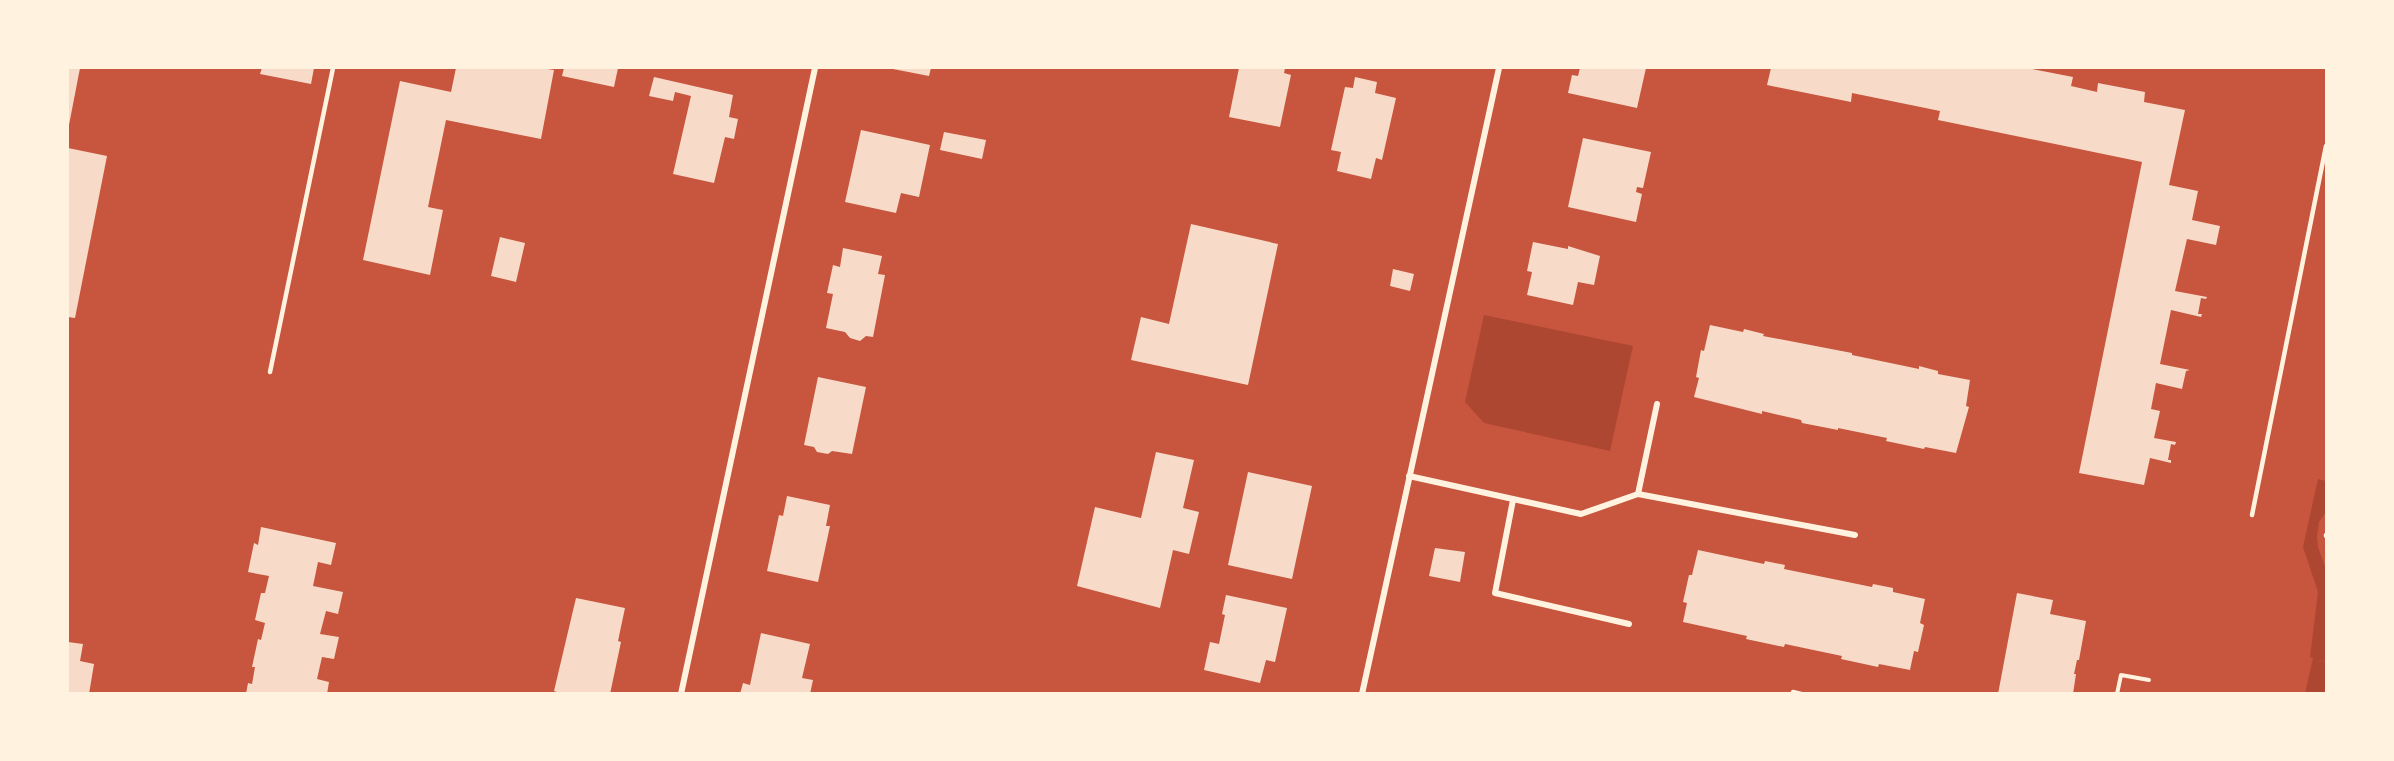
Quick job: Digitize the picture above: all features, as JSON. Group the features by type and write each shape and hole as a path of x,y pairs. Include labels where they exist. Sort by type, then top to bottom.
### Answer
{"street":[{"path":"681,693 815,68"},
{"path":"1362,693 1499,68"},
{"path":"1638,494 1657,404"},
{"path":"1409,476 1581,514 1638,494 1855,535"},
{"path":"1513,500 1495,593 1629,624"}],"lane":[{"path":"270,372 333,68"},
{"path":"2252,515 2326,146"},
{"path":"1793,692 1801,693"}],"path":[{"path":"2117,693 2121,675 2149,680"}],"shaded area":[{"path":"1484,315 1633,346 1610,451 1484,423 1465,402"},
{"path":"2318,479 2326,481 2326,512 2319,522 2317,536 2318,547 2326,569 2326,661 2318,660 2326,662 2326,693 2305,693 2313,658 2310,657 2318,592 2303,547"}],"building":[{"path":"68,68 80,68 69,125 68,125"},
{"path":"262,68 314,68 311,84 260,74"},
{"path":"456,68 554,70 541,139 446,120 428,207 443,210 430,275 363,260 400,81 451,92"},
{"path":"564,68 618,68 614,87 562,76"},
{"path":"893,68 931,68 929,76"},
{"path":"1239,68 1285,68 1284,73 1291,75 1280,127 1229,117"},
{"path":"1580,68 1646,68 1637,108 1568,93 1572,75 1578,76"},
{"path":"1771,68 2027,68 2073,77 2071,86 2097,92 2098,83 2145,92 2144,102 2185,110 2169,185 2198,191 2192,220 2220,226 2216,245 2187,239 2175,291 2207,297 2206,299 2201,298 2198,314 2202,314 2201,317 2171,310 2160,364 2190,370 2186,371 2182,389 2156,383 2151,409 2160,411 2154,438 2176,442 2175,445 2171,444 2168,460 2171,460 2171,463 2150,458 2144,485 2079,473 2142,162 1938,120 1940,111 1852,93 1851,102 1767,85"},
{"path":"654,77 733,95 729,117 738,119 734,139 725,137 714,183 673,174 691,96 675,92 673,101 649,96"},
{"path":"1355,77 1377,82 1375,93 1396,98 1382,160 1376,158 1371,179 1337,171 1341,152 1331,150 1345,87 1353,88"},
{"path":"861,130 930,145 919,197 901,193 896,213 845,202"},
{"path":"944,132 986,140 982,159 940,150"},
{"path":"1583,138 1651,152 1643,188 1637,187 1636,192 1642,194 1636,222 1568,207"},
{"path":"68,148 107,156 75,318 68,317"},
{"path":"1191,224 1278,244 1248,385 1131,360 1141,317 1169,324"},
{"path":"500,237 525,243 516,282 491,276"},
{"path":"1533,242 1568,249 1568,246 1600,256 1594,285 1578,282 1573,305 1527,295 1532,272 1527,271"},
{"path":"843,248 882,256 878,274 885,275 873,337 866,336 860,341 850,338 845,332 826,328 833,294 827,293 833,265 840,267"},
{"path":"1393,269 1414,274 1410,291 1390,286"},
{"path":"1710,325 1743,332 1744,329 1764,334 1763,336 1919,369 1919,366 1938,371 1938,374 1970,380 1966,406 1969,407 1956,453 1886,441 1887,438 1802,423 1801,420 1762,411 1762,414 1694,397 1699,378 1696,377 1701,350 1704,351"},
{"path":"818,377 866,387 852,454 832,451 828,454 817,452 814,447 804,445"},
{"path":"1156,452 1194,460 1183,508 1199,512 1189,554 1173,550 1160,608 1077,586 1095,507 1141,518"},
{"path":"1248,472 1312,486 1292,579 1228,565"},
{"path":"787,496 830,505 826,526 830,526 818,582 767,571 779,515 783,516"},
{"path":"261,527 336,543 331,565 318,562 313,586 343,592 338,614 326,611 320,634 339,637 334,659 322,657 317,679 329,682 327,694 246,694 248,683 252,684 255,667 252,667 258,639 261,640 265,623 255,620 261,593 265,593 269,576 248,572 254,543 258,545"},
{"path":"1435,548 1465,552 1460,582 1429,576"},
{"path":"1698,550 1764,564 1765,561 1785,565 1784,569 1872,587 1873,584 1893,588 1893,592 1925,599 1920,623 1924,625 1918,652 1914,651 1910,670 1879,664 1878,667 1841,659 1842,656 1785,644 1784,647 1746,639 1747,636 1683,622 1687,603 1683,602"},
{"path":"2017,593 2053,600 2050,614 2086,621 2074,674 2076,674 2073,694 1998,694"},
{"path":"1226,595 1287,608 1275,662 1266,660 1260,683 1204,670 1210,642 1219,644 1225,615 1222,614"},
{"path":"576,598 625,608 618,641 621,642 610,694 563,694 554,691"},
{"path":"761,633 810,644 802,678 813,680 810,694 740,694 743,683 750,685"},
{"path":"68,642 83,644 80,661 94,664 89,694 68,694"}]}
